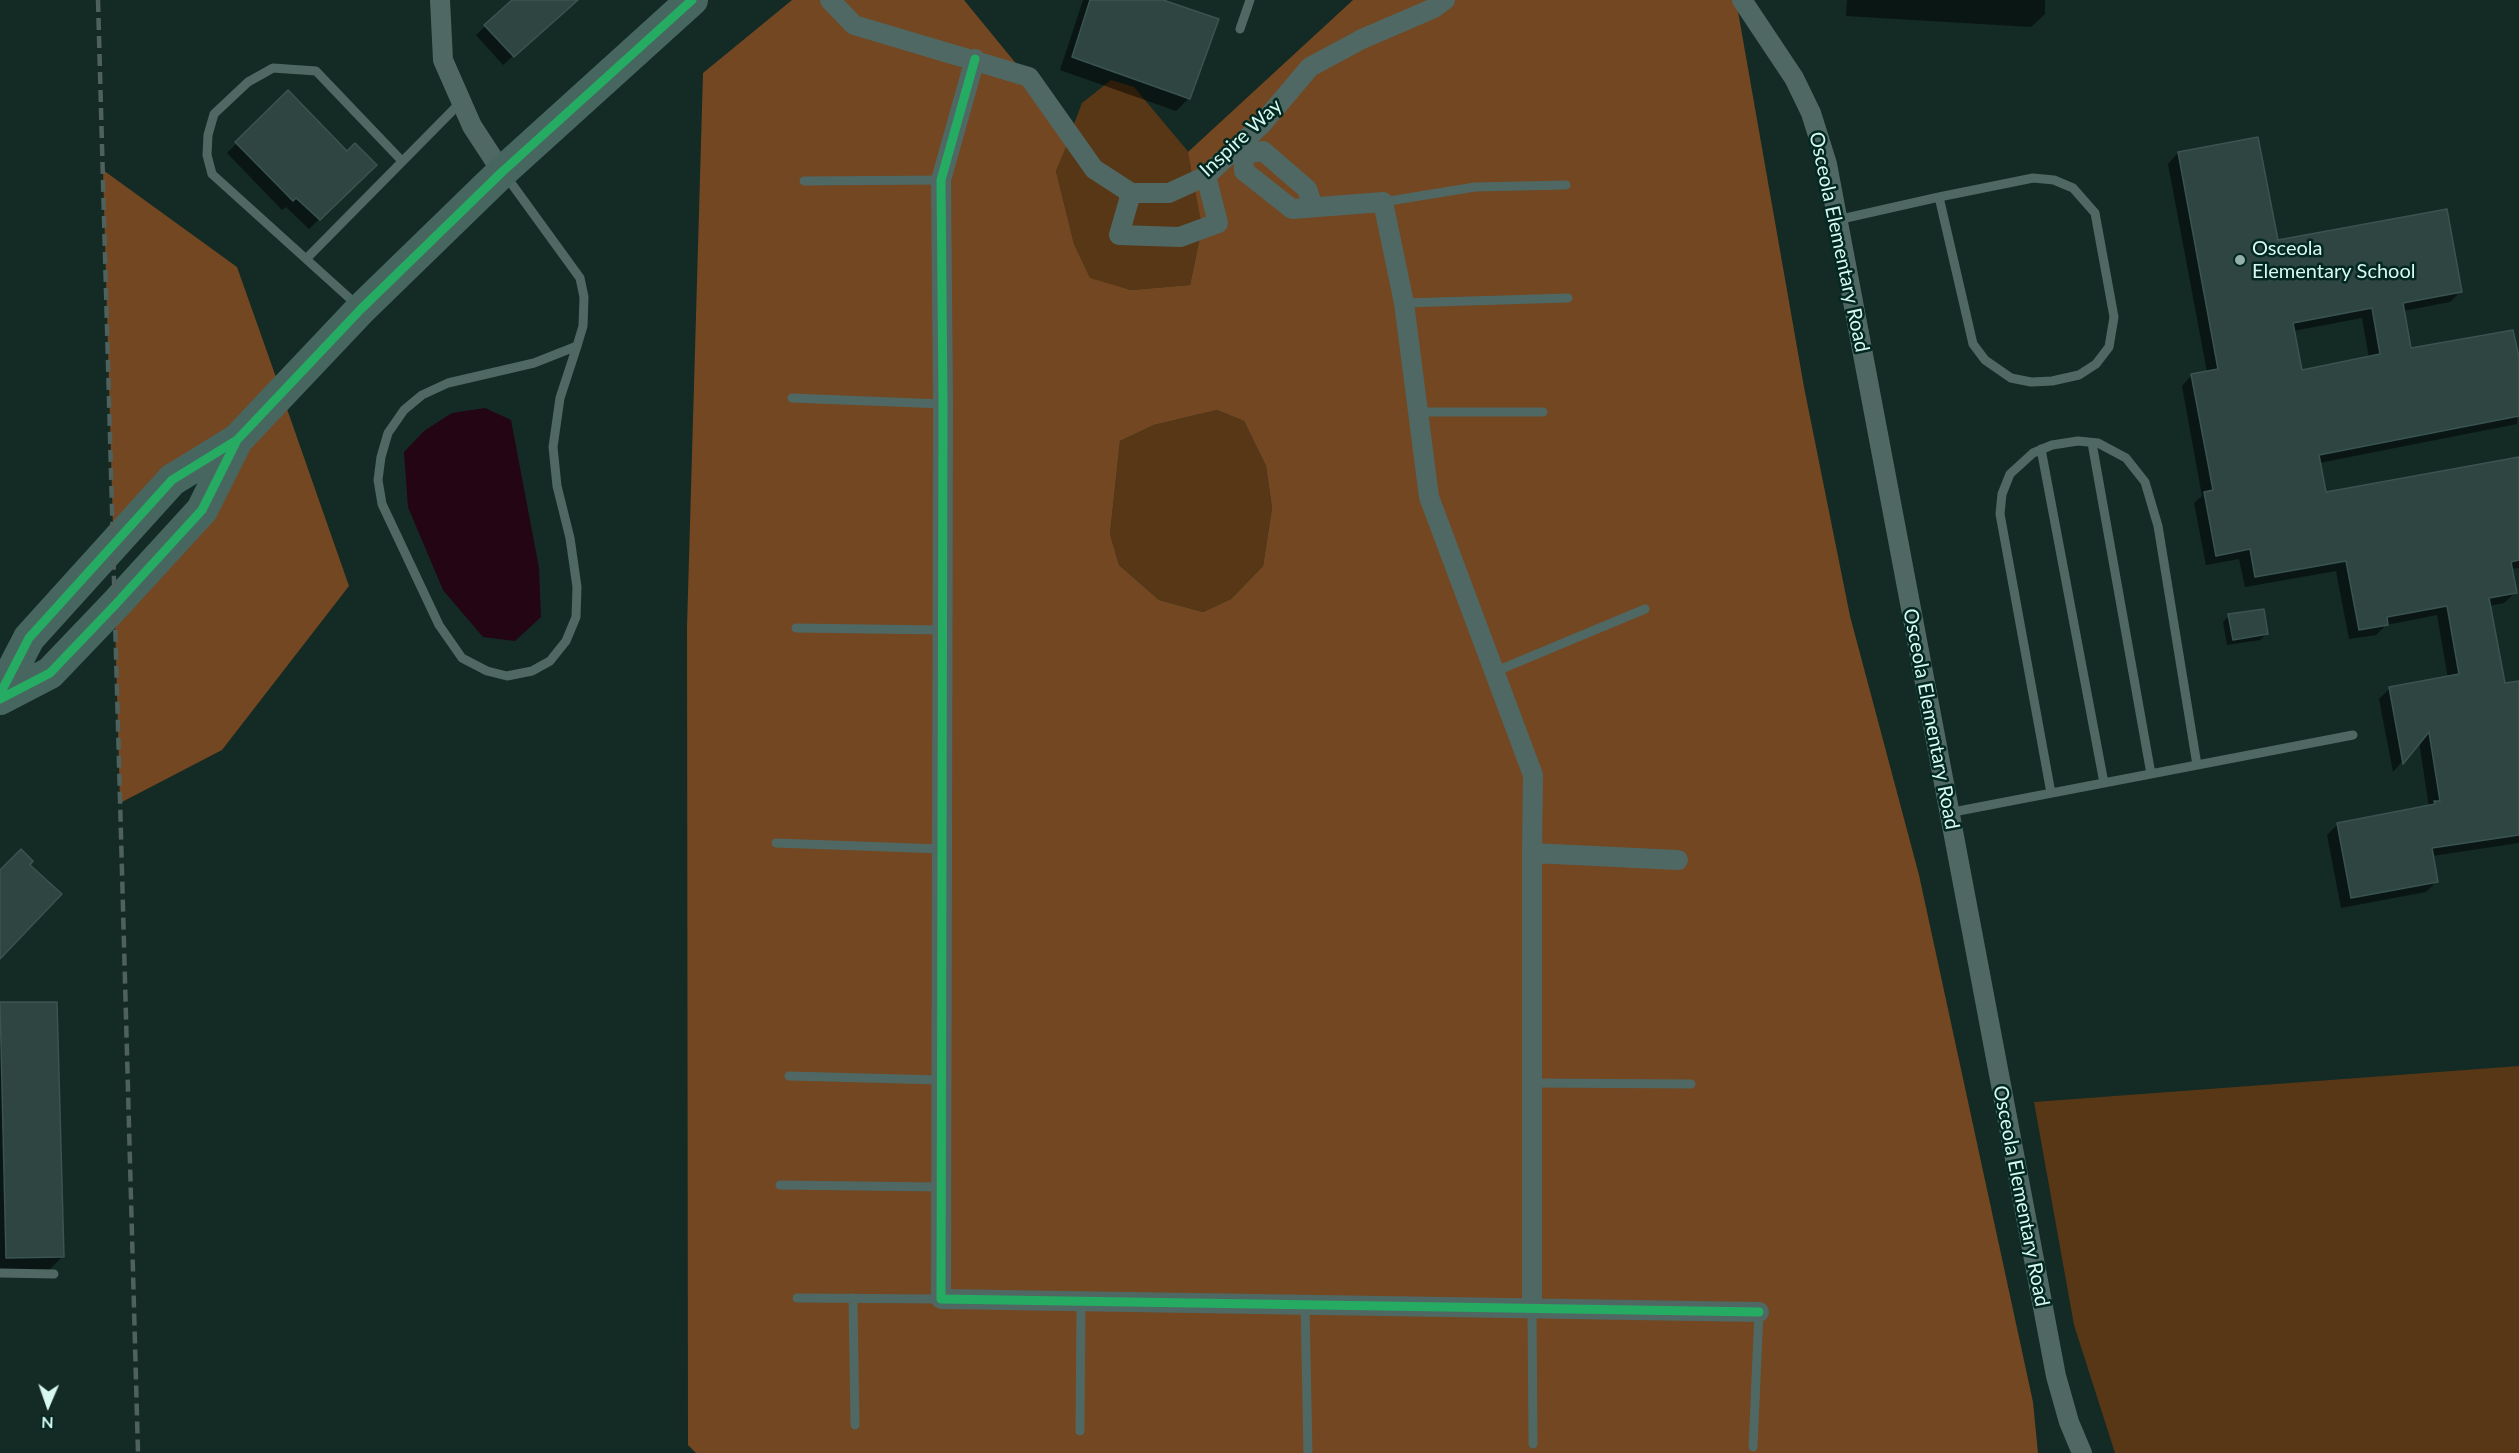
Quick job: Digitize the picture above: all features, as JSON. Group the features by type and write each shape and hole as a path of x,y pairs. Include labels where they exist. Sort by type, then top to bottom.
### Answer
{"highway":[{"path":"0,694 28,638 172,480 237,440 361,309 502,172 692,0"},
{"path":"0,699 50,673 115,606 202,510 237,440"}],"street":[{"path":"440,0 443,60 472,126 502,172"},
{"path":"831,0 854,25 975,59 1029,77 1094,169 1131,193 1119,236 1180,237 1218,223 1206,176"},
{"name":"Inspire Way","path":"1131,193 1169,193 1206,176 1240,151 1310,67 1362,39 1434,8 1445,0"},
{"name":"Osceola Elementary Road","path":"1742,0 1794,78 1811,113 1827,164 2056,1376 2069,1422 2082,1453"},
{"path":"975,59 940,180 943,404 939,1187 941,1299 1759,1312"},
{"path":"1313,207 1307,189 1263,151 1240,151 1244,171 1292,210 1383,202 1404,303 1428,497 1533,775 1532,1308"},
{"path":"1532,853 1678,860"}],"lane":[{"path":"1240,29 1250,0"},
{"path":"361,309 212,174 207,145 214,114 248,82 273,68 316,71 402,161"},
{"path":"307,258 461,102"},
{"path":"502,172 580,278 584,297 583,326 577,346 560,398 553,447 556,486 571,548 577,587 576,617 566,641 550,661 532,671 507,676 487,671 462,658 439,625 382,504 378,480 381,457 388,433 404,410 422,395 448,383 534,363 577,346"},
{"path":"1837,220 1939,197 2033,177 2054,180 2081,194 2095,213 2114,317 2109,347 2096,364 2079,375 2052,381 2031,382 2011,378 1985,360 1973,344 1939,197"},
{"path":"804,181 940,180"},
{"path":"1383,202 1474,187 1566,185"},
{"path":"1404,303 1568,298"},
{"path":"792,398 943,404"},
{"path":"1419,412 1543,412"},
{"path":"2051,793 2000,514 2002,494 2010,474 2033,453 2041,449 2078,441 2118,451 2140,473 2145,482 2158,526 2197,765"},
{"path":"2092,443 2151,774"},
{"path":"2041,449 2104,783"},
{"path":"1494,672 1645,609"},
{"path":"796,628 942,630"},
{"path":"1948,813 2353,735"},
{"path":"776,843 942,849"},
{"path":"789,1076 941,1080"},
{"path":"1532,1083 1691,1084"},
{"path":"780,1185 939,1187"},
{"path":"0,1273 54,1274"},
{"path":"797,1298 941,1299"},
{"path":"853,1298 855,1425"},
{"path":"1080,1431 1081,1301"},
{"path":"1305,1305 1308,1453"},
{"path":"1532,1308 1533,1444"},
{"path":"1753,1447 1759,1312"}],"shaded area":[{"path":"792,0 964,0 1072,132 1056,171 1074,244 1090,278 1131,290 1190,285 1202,227 1188,152 1353,0 1736,0 1804,387 1850,616 1919,875 2033,1402 2038,1453 696,1453 688,1445 687,627 703,73","holes":["1217,410 1244,421 1266,466 1272,508 1263,566 1231,599 1203,612 1159,600 1119,565 1110,534 1120,441 1154,425"]},
{"path":"1111,80 1134,87 1191,155 1202,227 1190,285 1131,290 1090,279 1074,244 1056,171 1082,103"},
{"path":"103,170 237,267 277,380 229,431 113,529"},
{"path":"286,406 349,586 222,750 120,803 115,622 245,450"},
{"path":"485,408 511,420 539,568 541,617 515,641 483,637 443,590 408,507 404,452 424,431 452,413"},
{"path":"1217,410 1244,421 1266,466 1272,508 1263,566 1231,599 1203,612 1159,600 1119,565 1110,534 1120,441 1154,425"},
{"path":"2519,1066 2519,1453 2115,1453 2074,1325 2034,1102"}],"building":[{"path":"512,0 578,0 514,57 484,25"},
{"path":"1090,0 1163,0 1219,19 1190,99 1072,57"},
{"path":"288,90 347,151 355,143 377,165 320,220 296,198 293,201 235,142"},
{"path":"2258,137 2278,240 2447,209 2462,292 2403,303 2411,348 2513,330 2519,357 2519,416 2319,455 2326,492 2519,457 2519,560 2511,562 2517,593 2489,598 2505,683 2519,681 2519,835 2432,848 2438,882 2351,898 2337,823 2435,804 2434,801 2440,801 2429,732 2403,764 2389,687 2459,674 2447,606 2387,617 2388,625 2359,630 2346,561 2255,577 2250,549 2216,556 2204,492 2213,490 2191,374 2218,369 2178,152","holes":["2372,308 2380,354 2302,370 2293,323"]},
{"path":"2264,609 2268,634 2233,640 2228,614"},
{"path":"21,849 33,861 30,865 62,894 0,959 0,870"},
{"path":"0,1002 57,1002 64,1257 6,1258"}],"railway":[{"path":"98,0 138,1453"}],"cycle path":[{"path":"0,694 29,638 172,480 237,440 361,309 502,172 692,0"},
{"path":"975,59 941,180 943,404 941,1299 1759,1312"},
{"path":"0,699 50,673 202,510 237,440"}],"place":[{"name":"Osceola Elementary School","path":"2240,260"}]}
